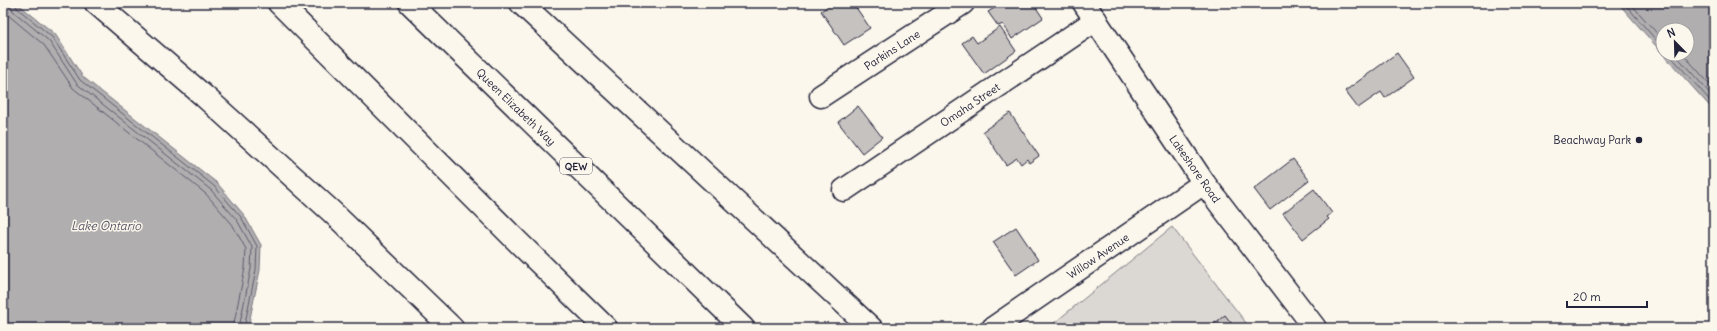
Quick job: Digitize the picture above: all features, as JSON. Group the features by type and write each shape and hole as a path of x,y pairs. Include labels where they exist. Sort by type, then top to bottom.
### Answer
{"main road":[{"path":"96,3 210,102 326,207 452,328"},
{"path":"279,3 606,328"},
{"name":"Queen Elizabeth Way","path":"410,3 743,328"},
{"path":"521,3 871,328"},
{"name":"Parkins Lane","path":"821,96 963,3"},
{"name":"Lakeshore Road","path":"1090,12 1204,184 1315,328"},
{"name":"Omaha Street","path":"844,190 1090,12"},
{"name":"Willow Avenue","path":"993,328 1204,184"}],"shaded area":[{"path":"1172,227 1250,328 1048,328"}],"water":[{"name":"Lake Ontario","path":"3,3 17,3 55,34 83,77 217,183 244,215 261,245 260,270 248,328 3,328"},
{"path":"1618,3 1714,3 1714,111 1670,62 1695,62 1695,22 1655,22 1655,45"}],"building":[{"path":"833,3 853,3 870,28 844,45 821,11"},
{"path":"1002,3 1033,3 1043,18 1012,39 1003,24 998,26 988,12"},
{"path":"1000,27 1016,51 984,74 962,43 972,36 977,43"},
{"path":"1397,53 1414,77 1385,98 1381,92 1358,108 1345,91"},
{"path":"858,106 882,137 862,153 838,122"},
{"path":"1010,113 1039,156 1029,163 1027,159 1021,164 1017,158 1006,165 983,131"},
{"path":"1293,159 1309,180 1270,210 1254,189"},
{"path":"1314,189 1332,213 1327,217 1329,219 1303,239 1283,213"},
{"path":"1016,227 1038,260 1016,275 993,242"},
{"path":"1225,315 1235,328 1209,328"}],"place":[{"name":"Beachway Park","path":"1639,140"}]}
